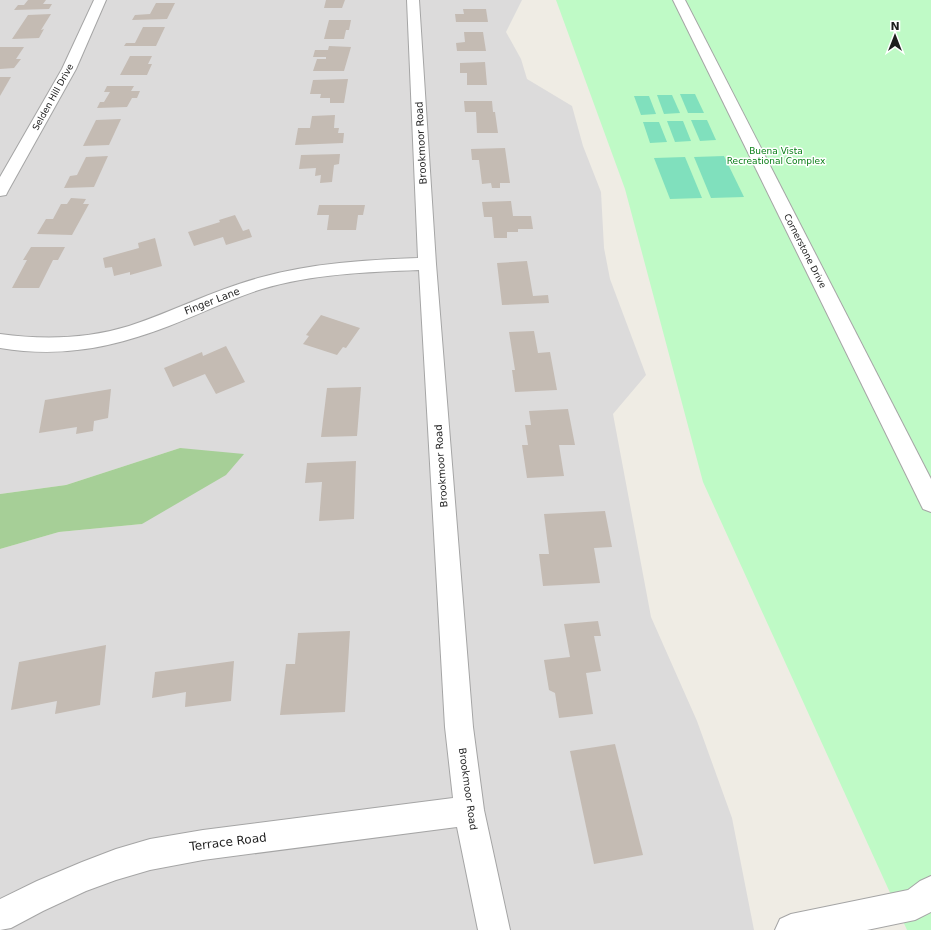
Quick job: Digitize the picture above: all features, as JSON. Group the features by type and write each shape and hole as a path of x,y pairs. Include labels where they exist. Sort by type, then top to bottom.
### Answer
{"street":[{"name":"Selden Hill Drive","path":"0,191 69,70 100,0"},
{"name":"Brookmoor Road","path":"413,0 427,264 459,728 469,810 494,930"},
{"name":"Cornerstone Drive","path":"679,0 931,502"},
{"name":"Finger Lane","path":"0,341 40,346 60,346 88,342 108,338 148,326 244,288 298,274 350,267 427,264"},
{"name":"Terrace Road","path":"0,917 60,887 96,872 134,859 184,848 469,810"},
{"path":"791,930 915,904 931,892"}],"shaded area":[{"path":"0,0 522,0 506,32 521,59 527,79 572,106 583,146 601,192 604,248 610,279 646,375 613,414 651,617 697,721 732,818 754,930 0,930 0,549 59,532 142,524 180,448 66,485 0,494"}],"green space":[{"name":"Buena Vista Recreational Complex","path":"556,0 931,0 931,930 907,930 703,482 625,189"},
{"path":"680,94 695,94 704,113 688,113"},
{"path":"657,95 672,95 680,113 664,114"},
{"path":"634,96 649,96 656,114 641,115"},
{"path":"691,120 707,120 716,140 700,141"},
{"path":"667,121 683,121 691,141 675,142"},
{"path":"643,122 659,122 667,142 650,143"},
{"path":"724,156 744,197 711,198 694,157"},
{"path":"685,157 702,198 670,199 654,158"},
{"path":"180,448 244,454 226,475 142,524 59,532 0,549 0,494 66,485"}],"building":[{"path":"28,0 46,0 43,4 52,4 49,9 14,10 18,5 24,5"},
{"path":"326,0 345,0 342,8 324,8"},
{"path":"156,3 175,3 167,19 132,20 135,15 150,14"},
{"path":"463,9 486,9 488,22 456,22 455,14 464,14"},
{"path":"51,14 41,30 44,29 39,38 12,39 28,15"},
{"path":"329,20 351,20 349,30 346,30 344,39 324,39"},
{"path":"143,27 165,27 156,46 124,46 126,43 135,43"},
{"path":"464,32 483,32 486,51 457,51 456,43 465,42"},
{"path":"329,46 351,47 344,71 313,71 317,59 326,59 326,57 313,57 315,50 328,50"},
{"path":"0,47 24,47 16,59 21,59 14,68 0,69"},
{"path":"130,56 152,56 148,64 152,64 147,75 120,75"},
{"path":"485,62 487,85 467,85 467,73 460,73 460,63"},
{"path":"0,77 11,77 0,96"},
{"path":"348,79 344,103 330,103 330,98 320,98 321,94 310,94 313,80"},
{"path":"107,86 134,86 131,91 140,91 137,98 132,98 127,107 97,108 100,102 104,102 110,92 104,92"},
{"path":"464,101 492,101 498,133 477,133 476,112 465,112"},
{"path":"335,115 334,128 339,128 338,133 344,133 343,143 295,145 298,128 310,128 312,116"},
{"path":"121,119 109,145 83,146 96,120"},
{"path":"505,148 510,183 500,183 500,188 492,188 491,183 482,184 479,160 472,160 471,149"},
{"path":"340,154 339,164 334,165 332,182 320,183 321,175 315,176 316,168 299,169 301,155"},
{"path":"108,156 94,187 64,188 70,176 77,175 86,157"},
{"path":"71,198 86,199 83,204 89,204 72,235 37,234 46,219 53,219 61,204 67,204"},
{"path":"511,201 513,216 531,216 533,229 518,229 518,232 507,232 507,238 494,238 492,217 484,217 482,202"},
{"path":"319,205 365,205 363,215 358,215 356,230 327,230 329,215 317,215"},
{"path":"235,215 243,231 249,229 252,237 226,245 223,237 194,246 188,232 220,222 219,220"},
{"path":"155,238 162,266 130,275 130,272 114,276 112,267 105,268 103,258 139,248 138,243"},
{"path":"31,247 65,247 58,260 53,260 39,288 12,288 27,260 23,260"},
{"path":"527,261 533,296 548,295 549,303 502,305 497,263"},
{"path":"321,315 360,328 346,348 343,347 337,355 303,344 309,336 306,335"},
{"path":"534,331 538,353 550,352 557,390 515,392 512,370 515,370 509,332"},
{"path":"226,346 245,382 216,394 205,374 173,387 164,368 202,352 203,356"},
{"path":"361,387 357,436 321,437 327,388"},
{"path":"111,389 108,418 94,421 93,431 76,434 77,427 39,433 45,400"},
{"path":"568,409 575,445 559,445 564,476 527,478 522,445 528,445 525,425 531,425 529,411"},
{"path":"356,461 354,519 319,521 322,482 305,483 307,463"},
{"path":"605,511 612,547 594,548 600,583 543,586 539,554 549,554 544,514"},
{"path":"598,621 601,636 594,636 601,671 586,673 593,714 559,718 555,693 549,690 544,660 570,657 564,624"},
{"path":"350,631 345,712 280,715 286,664 295,664 298,633"},
{"path":"106,645 100,705 55,714 57,701 11,710 19,662"},
{"path":"234,661 231,701 185,707 186,692 152,698 155,672"},
{"path":"615,744 643,855 594,864 570,751"}]}
